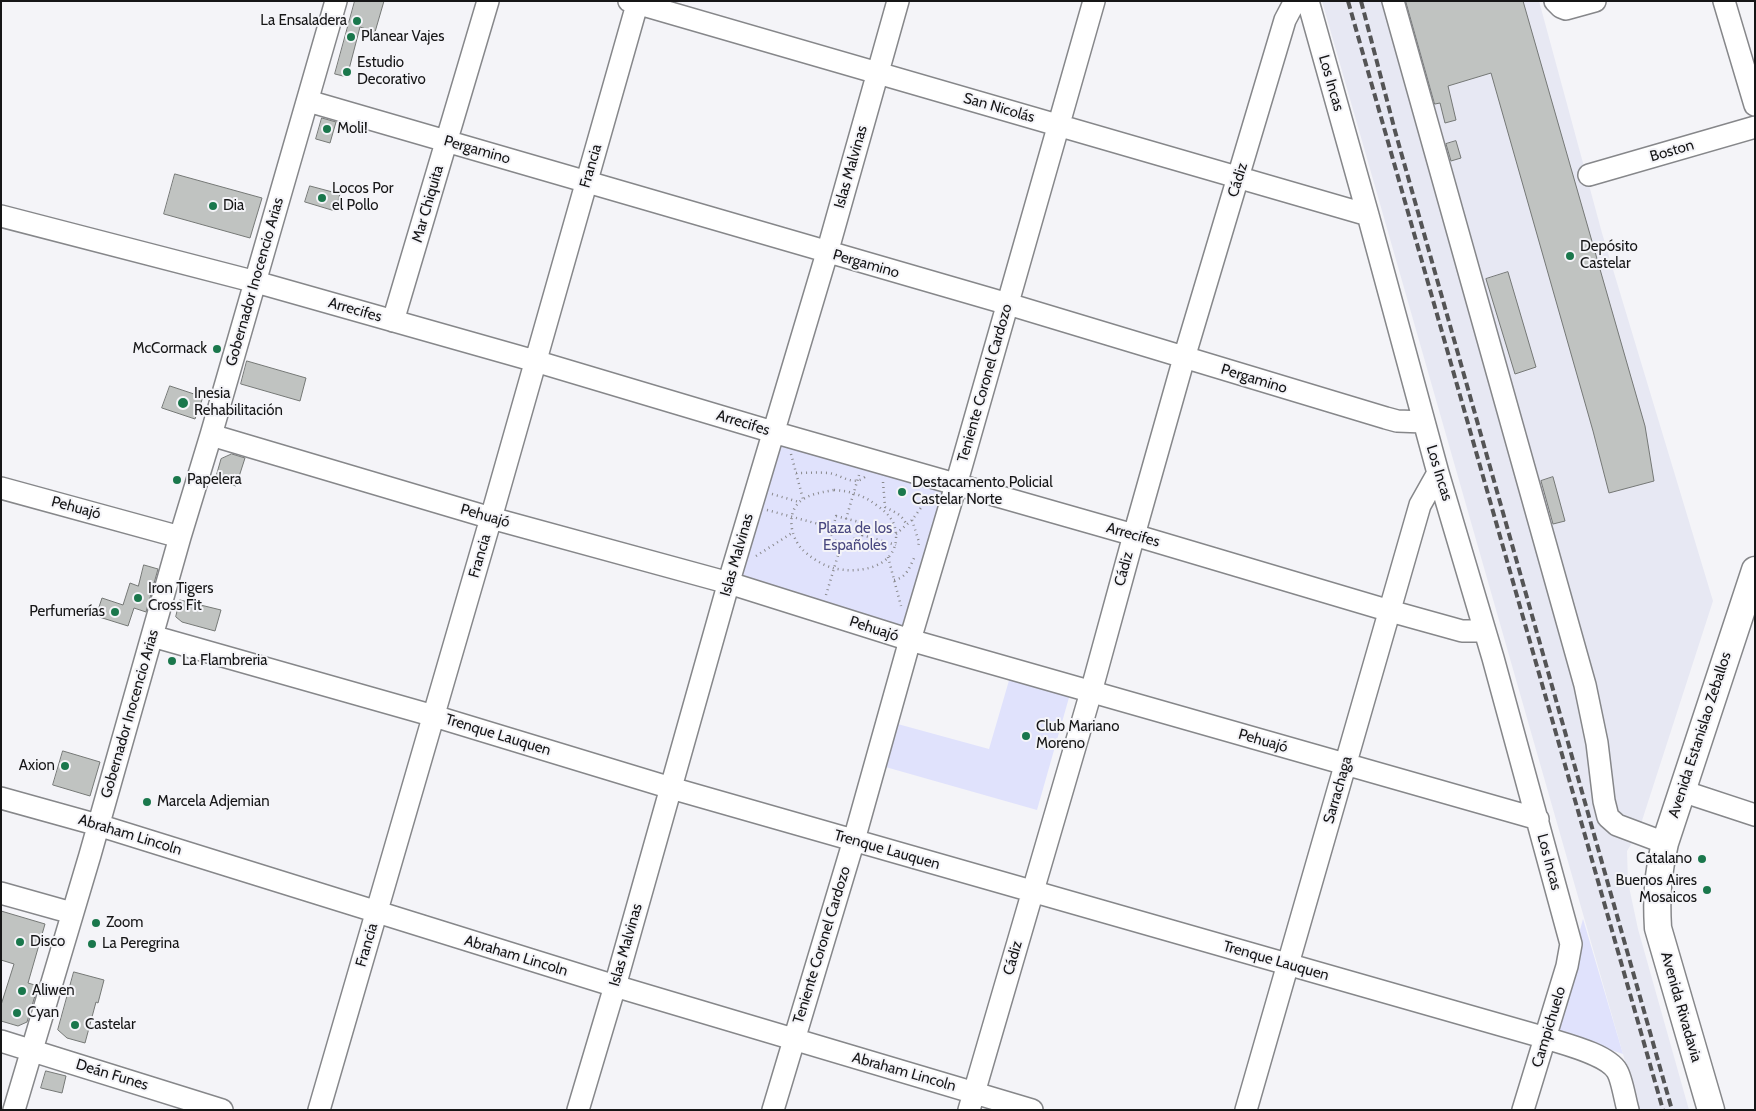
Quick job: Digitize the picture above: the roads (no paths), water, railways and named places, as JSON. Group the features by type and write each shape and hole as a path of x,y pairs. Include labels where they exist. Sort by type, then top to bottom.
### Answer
{"main road":[{"name":"Avenida Estanislao Zeballos","path":"1656,903 1658,874 1665,843 1753,580"},
{"name":"Avenida Rivadavia","path":"1656,903 1658,928 1711,1110"}],"street":[{"name":"Gobernador Inocencio Arias","path":"14,1110 256,282 336,1"},
{"name":"Mar Chiquita","path":"393,321 488,1"},
{"name":"Islas Malvinas","path":"578,1110 615,986 730,577 754,497 779,434 827,253 898,1"},
{"name":"Teniente Coronel Cardozo","path":"773,1110 854,840 910,640 947,482 1008,304 1094,1"},
{"name":"Cádiz","path":"971,1101 1091,692 1184,358 1285,20 1295,1"},
{"name":"Los Incas","path":"1308,1 1438,473 1538,819 1571,944"},
{"path":"1394,1 1585,685 1608,817 1617,825 1665,843"},
{"path":"1558,4 1566,9 1595,1"},
{"path":"1724,1 1755,105"},
{"name":"San Nicolás","path":"635,2 877,74 1368,215"},
{"name":"Francia","path":"318,1110 491,518 635,2"},
{"name":"Pergamino","path":"308,101 1008,304 1386,418 1397,421 1424,422"},
{"name":"Boston","path":"1589,175 1755,127"},
{"name":"Arrecifes","path":"1,216 256,282 535,361 779,434 866,465 947,482 1462,631 1484,631"},
{"name":"Pehuajó","path":"211,435 491,518 730,577 821,612 910,640 1538,819"},
{"name":"Sarrachaga","path":"1246,1110 1420,505 1438,473"},
{"name":"Pehuajó","path":"1,488 180,537"},
{"name":"Trenque Lauquen","path":"152,636 434,716 671,788 1546,1038 1607,1062 1617,1072 1628,1110"},
{"path":"1682,791 1755,815"},
{"name":"Abraham Lincoln","path":"1,798 98,825 376,913 794,1040 971,1101 1032,1110"},
{"path":"1,893 72,913"},
{"name":"Campichuelo","path":"1523,1110 1567,966 1571,944"},
{"name":"Deán Funes","path":"1,1041 222,1110"}],"railway":[{"path":"1348,1 1663,1110"},
{"path":"1361,1 1395,131 1672,1110"}],"place":[{"name":"La Ensaladera","path":"357,21"},
{"name":"Planear Vajes","path":"351,37"},
{"name":"Estudio Decorativo","path":"347,72"},
{"name":"Moli!","path":"327,129"},
{"name":"Locos Por el Pollo","path":"322,198"},
{"name":"Dia","path":"213,206"},
{"name":"Depósito Castelar","path":"1570,256"},
{"name":"McCormack","path":"217,349"},
{"name":"Inesia Rehabilitación","path":"183,403"},
{"name":"Papelera","path":"177,480"},
{"name":"Destacamento Policial Castelar Norte","path":"902,492"},
{"name":"Iron Tigers Cross Fit","path":"138,598"},
{"name":"Perfumerías","path":"115,612"},
{"name":"La Flambreria","path":"172,661"},
{"name":"Club Mariano Moreno","path":"1026,736"},
{"name":"Axion","path":"65,766"},
{"name":"Marcela Adjemian","path":"147,802"},
{"name":"Catalano","path":"1702,859"},
{"name":"Buenos Aires Mosaicos","path":"1707,890"},
{"name":"Zoom","path":"96,923"},
{"name":"Disco","path":"20,942"},
{"name":"La Peregrina","path":"92,944"},
{"name":"Aliwen","path":"22,991"},
{"name":"Cyan","path":"17,1013"},
{"name":"Castelar","path":"75,1025"}],"park label":[{"name":"Plaza de los Españoles","path":"855,538"}]}
